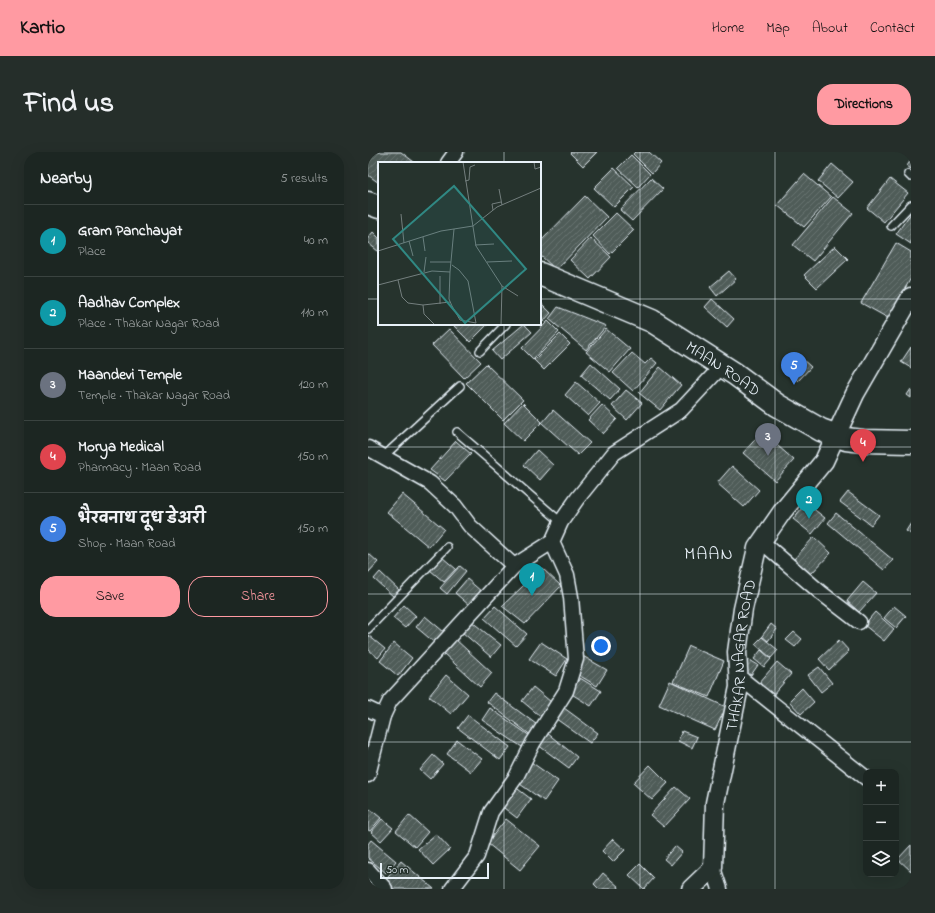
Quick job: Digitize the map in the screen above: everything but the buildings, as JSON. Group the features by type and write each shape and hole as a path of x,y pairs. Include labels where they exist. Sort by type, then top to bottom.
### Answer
{"main road":[{"path":"368,203 378,207"},
{"name":"MAAN ROAD","path":"541,274 652,321 721,367 735,374 777,405 820,430 863,441 911,442"}],"street":[{"path":"449,162 456,152"},
{"name":"THAKAR NAGAR ROAD","path":"713,868 715,804 739,687 737,652 743,609 757,548 796,495 824,461 855,394 911,297"},
{"path":"368,775 383,716 390,701 514,566 552,542 560,522 591,480 614,453 681,410 721,367"},
{"path":"368,448 430,483 455,506 470,526 514,566"},
{"path":"452,889 477,856 491,812 516,777 533,744 566,691 576,659 571,597 567,575 552,542"},
{"path":"762,542 820,592 860,622"},
{"path":"739,677 863,776"},
{"path":"368,709 383,716"},
{"path":"691,889 713,868 720,889"},
{"path":"368,870 385,889"}],"lane":[{"path":"891,226 911,205"},
{"path":"480,351 505,325"},
{"path":"384,456 460,386"},
{"path":"457,432 560,522"},
{"path":"368,629 447,547"}],"place":[{"name":"भैरवनाथ दूध डेअरी","path":"794,385"},
{"name":"Maandevi Temple","path":"768,456"},
{"name":"Morya Medical","path":"863,462"},
{"name":"Aadhav Complex","path":"809,519"},
{"name":"Gram Panchayat","path":"532,596"}],"district":[{"name":"MAAN","path":"709,553"}]}
